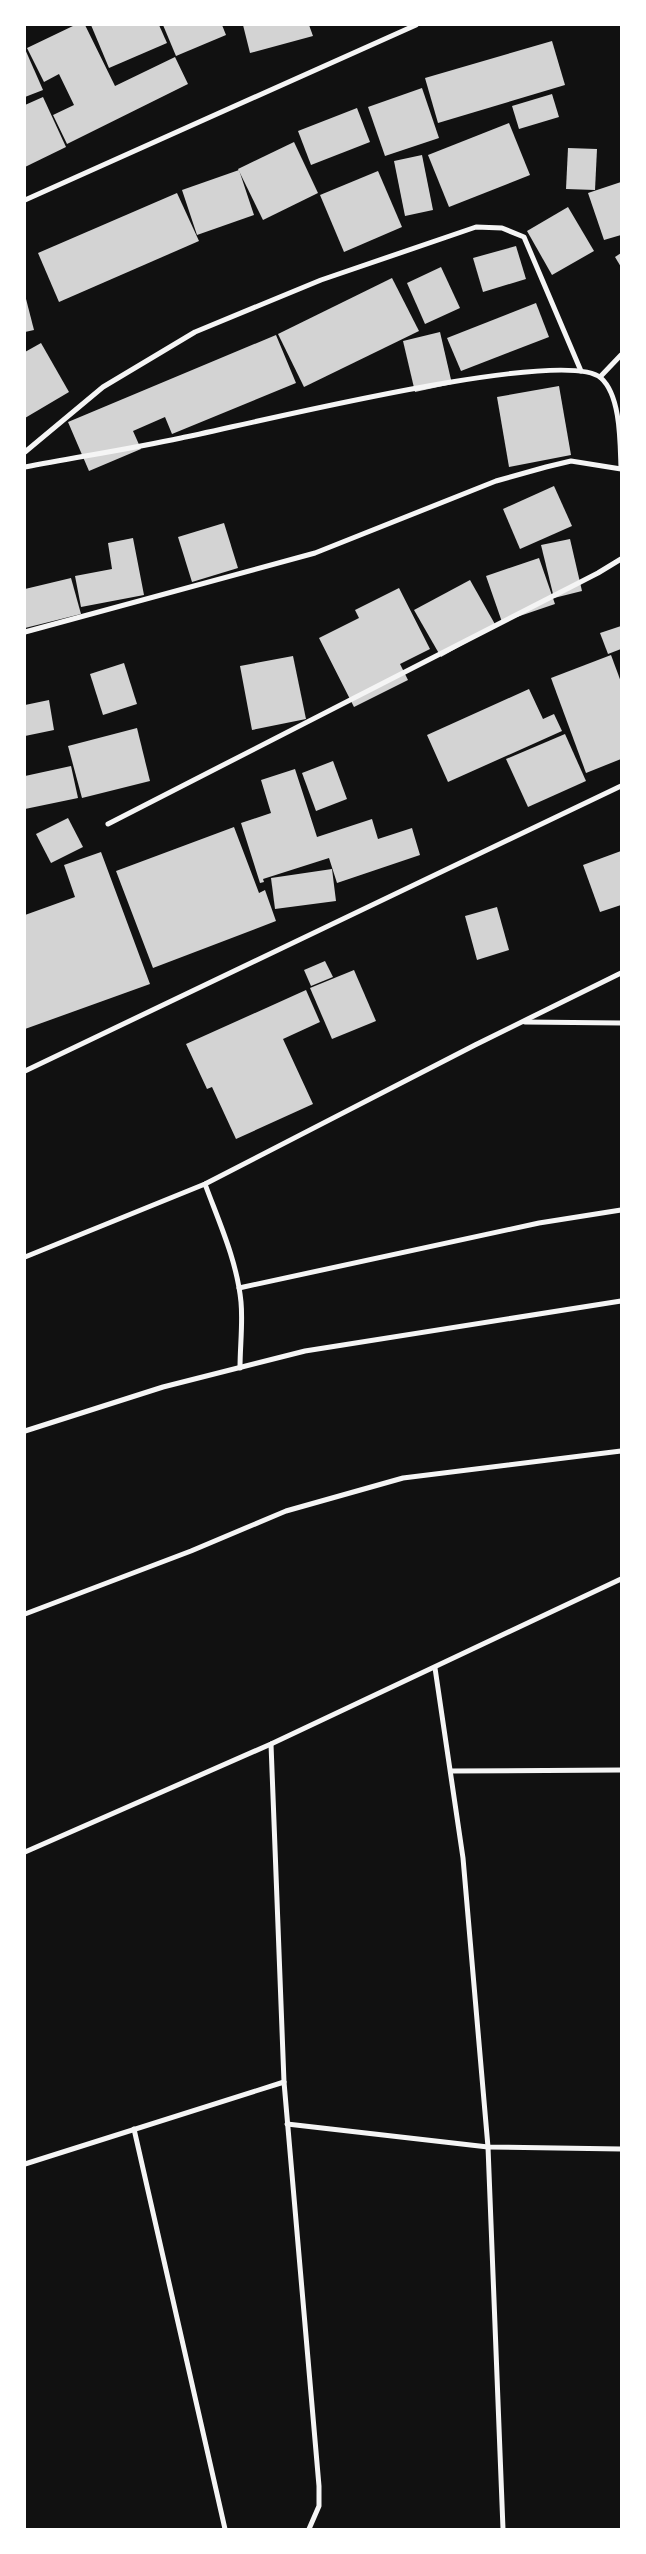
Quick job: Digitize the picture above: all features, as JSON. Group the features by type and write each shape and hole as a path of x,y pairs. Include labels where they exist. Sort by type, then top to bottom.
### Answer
{"street":[{"path":"25,200 416,25"},
{"path":"25,452 103,387 195,332 321,280 476,227 502,228 524,237 581,371"},
{"path":"600,377 621,355"},
{"path":"25,467 181,438 367,397 468,378 539,371 581,371 600,377 611,392 619,427 621,468 571,462 546,467 496,481 315,553 25,632"},
{"path":"108,824 581,582 621,559"},
{"path":"25,1071 621,786"},
{"path":"25,1257 205,1184 621,973"},
{"path":"522,1022 621,1023"},
{"path":"205,1184 233,1261 239,1288 241,1303 240,1368"},
{"path":"239,1288 539,1223 621,1210"},
{"path":"25,1431 163,1387 305,1351 621,1301"},
{"path":"25,1614 286,1511 403,1478 621,1452"},
{"path":"25,1852 271,1744 621,1579"},
{"path":"435,1668 463,1858 488,2147 503,2529"},
{"path":"271,1744 284,2082 319,2486 319,2506 309,2529"},
{"path":"450,1771 621,1770"},
{"path":"25,2164 284,2082"},
{"path":"288,2124 488,2147 621,2149"},
{"path":"134,2129 225,2529"}],"building":[{"path":"75,25 85,25 115,86 175,57 188,84 67,144 53,115 74,105 59,74 44,82 27,48"},
{"path":"91,25 159,25 167,43 109,68"},
{"path":"163,25 222,25 226,35 176,56"},
{"path":"243,25 309,25 313,36 250,53"},
{"path":"552,41 565,85 438,123 425,78"},
{"path":"25,49 43,90 25,97"},
{"path":"422,88 439,138 385,156 368,107"},
{"path":"552,94 559,117 519,129 512,106"},
{"path":"43,97 66,147 25,167 25,105"},
{"path":"357,108 370,142 311,165 298,131"},
{"path":"509,123 530,175 449,207 428,155"},
{"path":"294,142 318,193 263,220 238,169"},
{"path":"568,148 597,149 595,190 566,189"},
{"path":"422,155 433,210 405,216 394,161"},
{"path":"239,170 254,215 197,235 182,190"},
{"path":"378,171 402,227 344,252 320,195"},
{"path":"621,182 621,235 604,240 588,193"},
{"path":"177,193 199,241 59,302 38,253"},
{"path":"568,207 594,251 552,275 527,231"},
{"path":"516,246 526,279 483,292 473,258"},
{"path":"621,253 621,267 615,257"},
{"path":"441,267 460,308 425,324 407,283"},
{"path":"392,278 419,331 304,387 278,334"},
{"path":"25,295 34,330 25,332"},
{"path":"536,303 549,337 461,371 447,338"},
{"path":"440,332 452,384 415,392 403,341"},
{"path":"276,335 296,383 172,434 165,417 133,431 141,449 89,471 68,422"},
{"path":"41,343 69,392 25,418 25,352"},
{"path":"559,386 571,455 509,467 497,397"},
{"path":"554,486 572,526 520,549 503,509"},
{"path":"224,523 238,568 192,582 178,537"},
{"path":"133,538 144,595 81,607 75,576 112,569 108,543"},
{"path":"570,539 582,591 554,598 541,545"},
{"path":"539,558 555,604 502,622 486,576"},
{"path":"71,578 81,614 25,628 25,589"},
{"path":"470,580 496,626 441,657 414,610"},
{"path":"399,588 430,649 400,664 408,680 354,707 319,638 359,618 355,610"},
{"path":"621,626 621,649 608,654 600,633"},
{"path":"611,655 621,682 621,759 586,773 551,678"},
{"path":"293,656 306,719 252,730 240,666"},
{"path":"124,663 137,704 103,715 90,674"},
{"path":"529,689 543,719 554,714 562,731 448,782 427,735"},
{"path":"49,700 54,730 25,736 25,705"},
{"path":"137,728 150,781 82,798 68,746"},
{"path":"565,734 586,781 528,807 506,759"},
{"path":"333,761 347,799 316,811 302,773"},
{"path":"71,766 78,798 25,809 25,776"},
{"path":"295,769 317,837 372,819 378,839 412,828 420,855 337,883 329,858 263,879 264,882 260,883 241,823 271,813 261,780"},
{"path":"68,818 83,847 51,863 36,834"},
{"path":"234,827 259,893 265,890 276,921 153,968 116,871"},
{"path":"621,851 621,905 600,912 583,865"},
{"path":"101,852 150,984 25,1029 25,915 75,897 64,865"},
{"path":"332,869 336,901 275,909 271,878"},
{"path":"497,907 509,950 477,960 465,916"},
{"path":"325,961 333,977 311,986 304,970"},
{"path":"354,970 376,1021 332,1039 310,988"},
{"path":"306,990 320,1022 283,1039 313,1104 236,1139 212,1087 207,1089 186,1044"}]}
